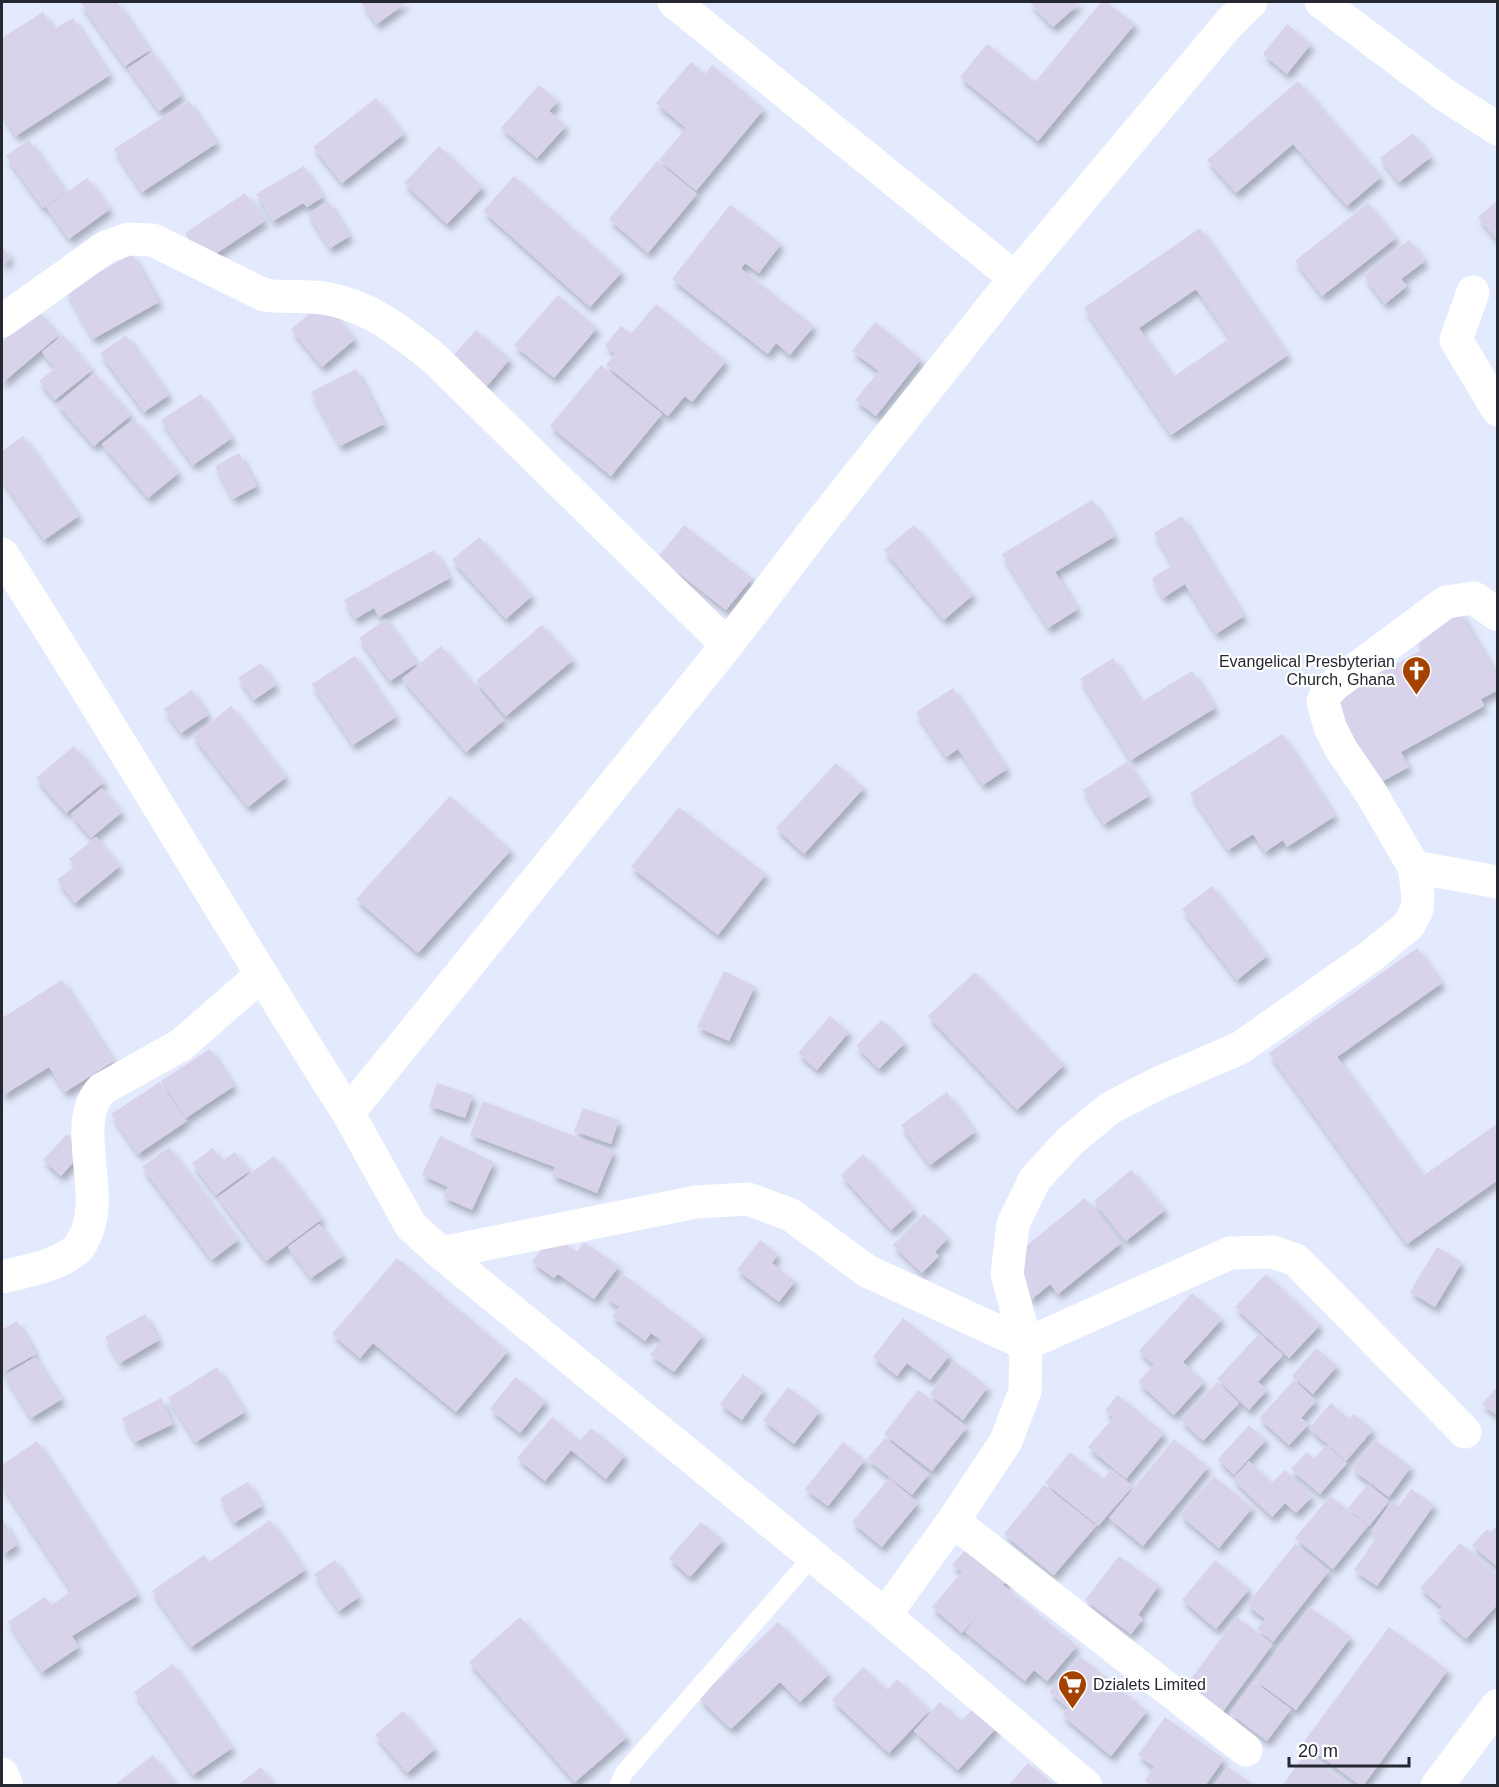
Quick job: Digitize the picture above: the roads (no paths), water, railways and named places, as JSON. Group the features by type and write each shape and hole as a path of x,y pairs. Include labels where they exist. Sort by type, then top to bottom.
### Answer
{"street":[{"path":"674,2 1015,278"},
{"path":"348,1113 727,645 818,526 1015,278 1230,22 1251,2"},
{"path":"1321,2 1444,95 1497,129"},
{"path":"2,321 106,247 128,239 153,240 264,295 329,299 366,310 394,326 434,358 727,645"},
{"path":"1473,292 1456,340 1497,410"},
{"path":"2,554 168,820 260,976 348,1113 411,1226 441,1253 885,1615 1086,1785"},
{"path":"885,1615 953,1521 1006,1441 1024,1391 1026,1344 1007,1274 1013,1224 1035,1179 1069,1142 1110,1108 1159,1083 1239,1048 1371,956 1409,925 1417,909 1418,896 1414,867 1334,734 1323,702 1326,694 1334,685 1446,602 1474,598 1497,615"},
{"path":"1414,867 1497,882"},
{"path":"2,1277 40,1268 61,1260 78,1250 90,1229 92,1209 88,1124 94,1098 102,1089 181,1045 260,976"},
{"path":"441,1253 696,1202 748,1199 791,1215 867,1271 1026,1344 1230,1253 1273,1252 1296,1260 1465,1431"},
{"path":"953,1521 1246,1750"},
{"path":"1437,1785 1497,1705"},
{"path":"2,1774 7,1785"}],"lane":[{"path":"618,1785 624,1773 812,1557"}],"place":[{"name":"Evangelical Presbyterian Church, Ghana","path":"1416,696"},
{"name":"Dzialets Limited","path":"1072,1710"}]}
